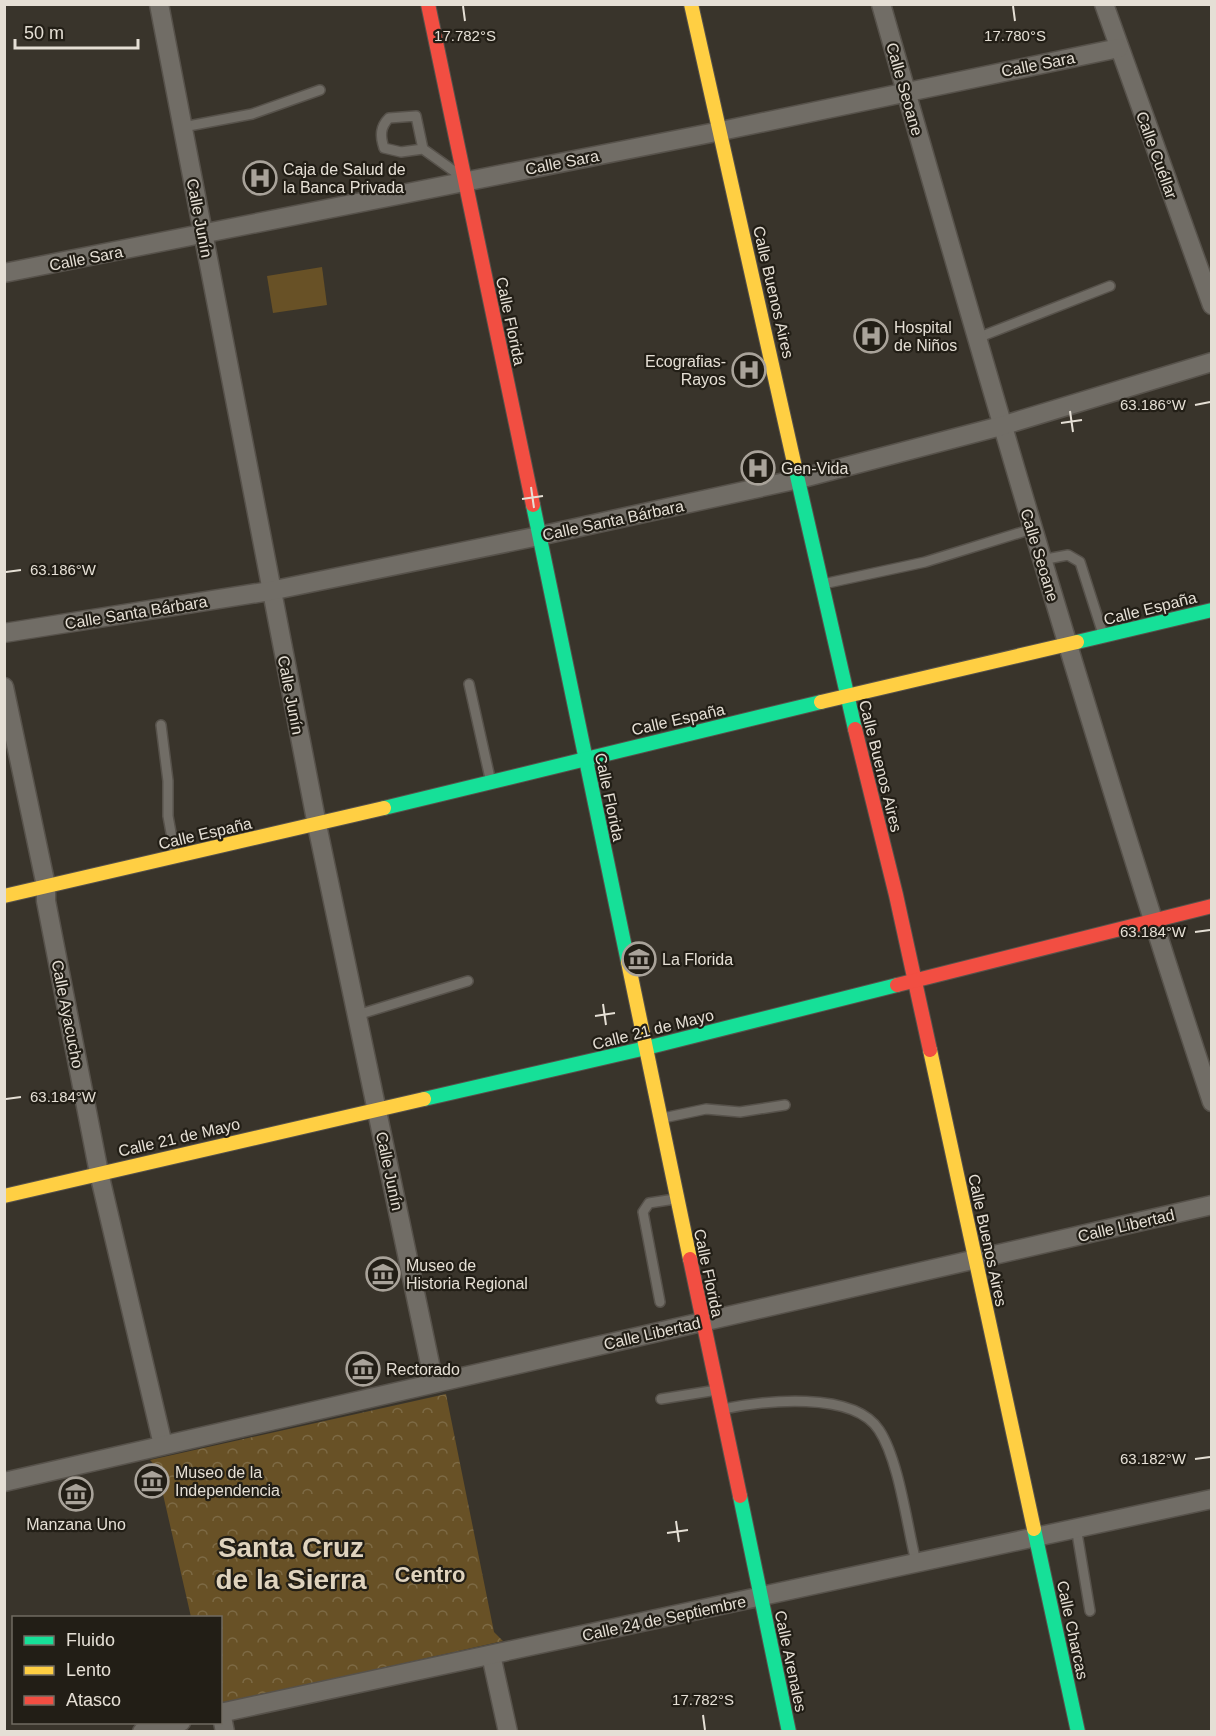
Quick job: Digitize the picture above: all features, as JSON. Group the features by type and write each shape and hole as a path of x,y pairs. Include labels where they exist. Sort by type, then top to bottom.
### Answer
{"street":[{"name":"Calle Junín","path":"159,4 270,591 434,1383"},
{"name":"Calle Florida","path":"428,4 760,1597"},
{"name":"Calle Buenos Aires","path":"691,4 847,697 898,895 1036,1535"},
{"name":"Calle Seoane","path":"881,4 1041,560 1152,922 1212,1102"},
{"name":"Calle Cuéllar","path":"1104,4 1212,305"},
{"name":"Calle Sara","path":"4,273 203,236 465,180 721,131 1119,48"},
{"name":"Calle Santa Bárbara","path":"4,633 270,591 539,536 799,479 1001,426 1212,362"},
{"name":"Calle España","path":"4,896 317,825 585,757 1212,610"},
{"name":"Calle Ayacucho","path":"4,687 46,886 46,901 99,1173 162,1445"},
{"name":"Calle 21 de Mayo","path":"4,1196 377,1108 646,1048 1212,906"},
{"name":"Calle Libertad","path":"4,1482 1212,1205"},
{"name":"Calle 24 de Septiembre","path":"222,1712 1212,1499"},
{"name":"Calle Charcas","path":"1036,1535 1078,1731"},
{"name":"Calle Arenales","path":"760,1597 789,1731"},
{"path":"491,1655 508,1731"},
{"path":"142,1731 172,1724"}],"lane":[{"path":"183,128 252,114 320,90"},
{"path":"423,149 416,116 389,118 383,124 381,139 384,148 401,152 423,149 441,160 465,180"},
{"path":"977,338 1110,286"},
{"path":"822,585 925,562 1032,529"},
{"path":"1041,560 1068,555 1080,562 1103,636"},
{"path":"469,684 491,781"},
{"path":"161,725 168,772 168,816 175,857"},
{"path":"357,1015 468,981"},
{"path":"660,1118 706,1109 740,1112 785,1105"},
{"path":"660,1302 643,1212 648,1203 677,1199"},
{"path":"661,1399 717,1390"},
{"path":"721,1409 763,1401 797,1400 839,1406 866,1417 879,1429 889,1449 916,1562"},
{"path":"1076,1527 1090,1611"}],"green space":[{"path":"322,267 327,305 273,313 267,276"},
{"path":"446,1394 494,1632 503,1641 222,1704 222,1616 191,1616 157,1468 150,1460"}],"traffic: fast":[{"path":"795,467 855,729"},
{"path":"533,505 628,962"},
{"path":"1077,642 1212,610"},
{"path":"384,808 821,702"},
{"path":"424,1099 646,1048 897,985"},
{"path":"740,1496 789,1732"},
{"path":"1034,1529 1078,1732"}],"traffic: slow":[{"path":"691,4 795,467"},
{"path":"821,702 1077,642"},
{"path":"4,896 384,808"},
{"path":"628,962 690,1259"},
{"path":"930,1050 1034,1529"},
{"path":"4,1196 424,1099"}],"traffic: jam":[{"path":"428,4 533,505"},
{"path":"855,729 896,895 930,1050"},
{"path":"897,985 1212,906"},
{"path":"690,1259 740,1496"}],"place":[{"name":"Caja de Salud de la Banca Privada","path":"260,178"},
{"name":"Hospital de Niños","path":"871,336"},
{"name":"Ecografias- Rayos","path":"749,370"},
{"name":"Gen-Vida","path":"758,468"},
{"name":"La Florida","path":"639,959"},
{"name":"Museo de Historia Regional","path":"383,1274"},
{"name":"Rectorado","path":"363,1369"},
{"name":"Museo de la Independencia","path":"152,1481"},
{"name":"Manzana Uno","path":"76,1494"}],"district":[{"name":"Santa Cruz de la Sierra","path":"291,1563"},
{"name":"Centro","path":"430,1574"}]}
